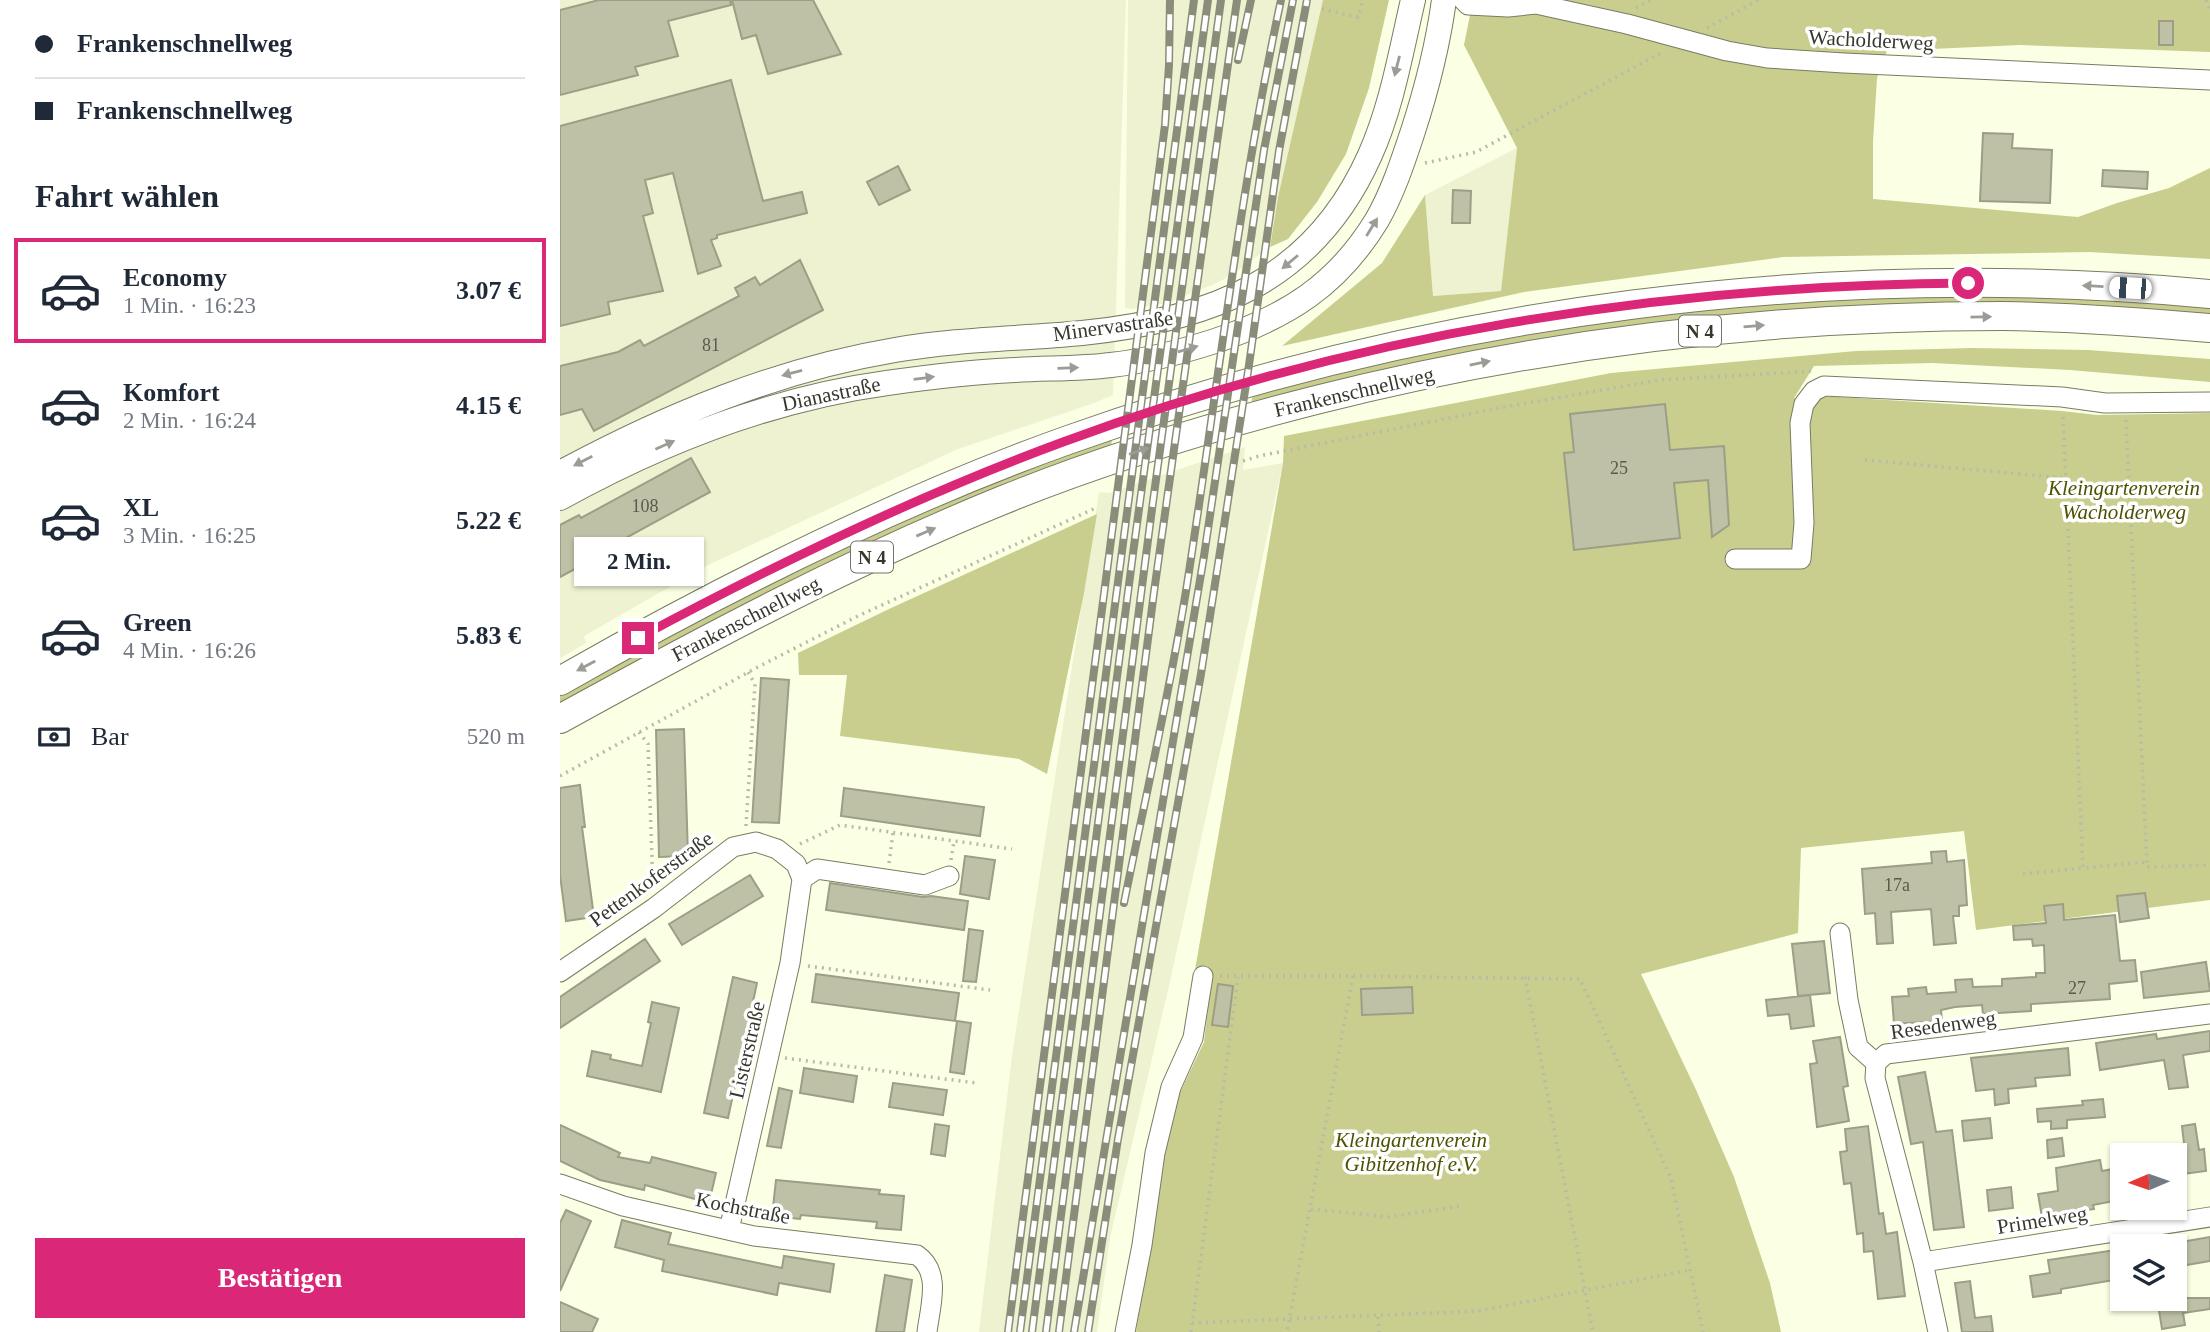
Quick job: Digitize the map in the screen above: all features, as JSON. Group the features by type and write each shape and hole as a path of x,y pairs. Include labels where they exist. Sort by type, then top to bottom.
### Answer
{"highway":[{"name":"Frankenschnellweg","path":"560,681 796,555 1013,461 1102,428 1255,380 1385,348 1561,315 1650,302 1804,288 1888,284 2039,284 2210,294"},
{"name":"Frankenschnellweg","path":"560,719 702,640 819,581 1006,499 1102,463 1199,432 1386,382 1503,358 1604,342 1782,323 2004,316 2210,328"}],"main road":[{"name":"Minervastraße","path":"1004,339 1082,333 1166,320 1223,302 1247,291 1287,265 1336,215 1371,153 1391,94 1413,0"},
{"name":"Minervastraße","path":"1121,364 1187,350 1279,316 1311,295 1352,256 1378,219 1400,169 1418,114 1439,33 1444,0"},
{"name":"Dianastraße","path":"560,473 684,411 772,379 822,365 891,351 1004,339"},
{"name":"Dianastraße","path":"560,498 664,445 790,401 850,388 919,379 1121,364"}],"street":[{"name":"Wacholderweg","path":"1463,0 1468,5 1497,6 1532,2 1583,6 1727,51 1780,59 2210,80"},
{"path":"1735,559 1801,559 1804,523 1800,423 1804,404 1814,391 1824,386 2062,397 2105,403 2210,402"},
{"name":"Pettenkoferstraße","path":"560,972 654,908 733,847 756,842 783,852"},
{"path":"783,852 796,863 802,879 817,869 925,885 949,876"},
{"name":"Listerstraße","path":"729,1230 790,964 802,879"},
{"path":"1840,933 1847,1000 1858,1047 1876,1063"},
{"path":"1125,1332 1142,1245 1155,1153 1171,1087 1193,1038 1203,976"},
{"name":"Resedenweg","path":"1938,1332 1923,1262 1875,1078 1876,1063 1886,1054 2210,1014"},
{"name":"Kochstraße","path":"560,1184 623,1206 754,1236 921,1257 928,1265 933,1280 927,1332"},
{"name":"Primelweg","path":"1923,1262 2210,1217"}],"path":[{"path":"1322,9 1358,18 1363,0"},
{"path":"1423,163 1476,152 1758,0"},
{"path":"2206,0 2210,10"},
{"path":"1243,461 1499,408 1660,380 1824,370"},
{"path":"2075,417 2062,417 2083,868"},
{"path":"2113,419 2126,420 2147,867 2210,864"},
{"path":"1865,460 2065,478"},
{"path":"560,776 748,672 860,615 1098,507"},
{"path":"745,844 755,684 748,672"},
{"path":"639,732 648,744 654,908"},
{"path":"783,852 840,825 1012,849"},
{"path":"887,879 894,832"},
{"path":"2023,874 2146,862"},
{"path":"790,964 990,990"},
{"path":"1203,976 1580,979 1671,1178 1703,1332"},
{"path":"1191,1332 1238,976"},
{"path":"1287,1332 1353,976"},
{"path":"1525,977 1593,1332"},
{"path":"769,1056 976,1083"},
{"path":"1311,1209 1388,1217 1460,1206"},
{"path":"1192,1322 1478,1311 1690,1270"},
{"path":"1378,1316 1379,1332"}],"shaded area":[{"path":"560,0 1126,0 1113,395 958,449 706,566 584,636 586,643 560,658"},
{"path":"1128,0 1323,0 1278,197 1270,247 1232,275 1212,285 1167,303 1132,309 1125,308"},
{"path":"1517,148 1501,291 1433,296 1425,195"},
{"path":"1245,447 1243,470 1283,463 1171,977 1110,1238 1097,1332 979,1332 1012,1056 1099,492 1109,493"}],"green space":[{"path":"1323,0 1389,0 1369,88 1346,154 1317,202 1288,239 1270,247 1278,197"},
{"path":"1473,0 2210,0 2210,52 2020,45 1887,51 1877,78 1873,199 2078,217 2169,188 2210,168 2210,259 2089,252 1783,257 1524,292 1282,346 1382,263 1425,195 1433,296 1501,291 1517,148 1464,45"},
{"path":"2063,296 2210,305 2210,318 1948,307 1251,406 1253,392 1335,372 1570,324 1818,298"},
{"path":"1973,348 2088,350 2210,359 2210,382 2070,370 1932,363 1814,366 1794,398 1812,405 1823,396 2097,415 2210,413 2210,900 1976,930 1964,831 1801,848 1798,933 1641,974 1734,1177 1770,1283 1781,1332 1136,1332 1163,1152 1175,1103 1204,1042 1212,972 1195,970 1283,463 1284,436 1611,373 1856,351"},
{"path":"1113,436 1110,450 560,707 560,694 678,628 895,521"},
{"path":"1097,514 1084,593 1047,774 1019,759 840,736 847,675 799,675 798,653"}],"building":[{"path":"599,0 730,0 731,5 668,21 678,56 635,67 638,75 560,95 560,10"},
{"path":"732,0 813,0 841,54 768,74 756,35 742,39"},
{"path":"2159,21 2173,21 2173,45 2159,45"},
{"path":"731,80 763,201 802,192 807,213 717,235 717,238 711,240 721,266 698,274 673,173 645,180 653,213 643,216 663,291 608,302 610,314 560,326 560,126"},
{"path":"1983,133 2013,134 2012,148 2052,150 2050,203 1980,201"},
{"path":"898,166 910,190 879,205 867,182"},
{"path":"2103,170 2148,172 2147,189 2102,186"},
{"path":"1453,190 1471,191 1470,223 1452,223"},
{"path":"800,260 823,310 594,431 582,409 560,415 560,366 618,352 640,340 644,346 739,296 735,288 755,277 760,285"},
{"path":"1665,404 1670,450 1724,446 1729,525 1712,537 1708,480 1674,483 1680,538 1574,550 1564,453 1574,452 1570,414"},
{"path":"691,458 710,492 560,577 560,525 579,515 581,518"},
{"path":"761,678 789,680 779,823 752,822"},
{"path":"684,729 688,856 659,857 656,730"},
{"path":"580,785 585,827 582,827 594,917 566,921 560,875 560,788"},
{"path":"844,788 984,807 980,836 841,816"},
{"path":"1946,851 1947,862 1964,860 1967,905 1959,906 1959,916 1953,916 1956,943 1934,945 1931,909 1891,912 1893,943 1877,944 1875,913 1865,914 1862,869 1932,863 1931,852"},
{"path":"965,856 995,860 989,899 960,894"},
{"path":"750,875 763,896 682,945 669,924"},
{"path":"830,883 968,901 964,930 826,910"},
{"path":"2145,893 2149,918 2120,922 2117,896"},
{"path":"2063,904 2064,920 2115,915 2120,961 2135,960 2137,981 2109,984 2110,999 2031,1004 2031,1011 1983,1014 1982,1005 1955,1007 1941,1010 1942,1021 1894,1024 1892,997 1909,996 1908,989 1926,987 1927,994 1956,992 1955,980 1972,979 1973,987 2002,986 2002,979 2036,977 2036,973 2045,973 2044,945 2033,946 2032,939 2014,940 2013,926 2046,923 2044,906"},
{"path":"969,929 983,931 976,982 963,981"},
{"path":"645,939 660,961 560,1028 560,997"},
{"path":"1824,941 1830,993 1798,996 1792,944"},
{"path":"2206,962 2210,991 2144,998 2141,972"},
{"path":"816,974 959,993 955,1021 812,1002"},
{"path":"733,977 757,983 728,1118 704,1113"},
{"path":"1218,984 1233,986 1228,1027 1212,1025"},
{"path":"1412,987 1413,1013 1362,1015 1361,989"},
{"path":"1810,995 1814,1026 1791,1029 1789,1014 1768,1016 1766,1000"},
{"path":"652,1002 679,1008 661,1092 587,1076 592,1051 611,1055 610,1059 642,1066 651,1023 648,1022"},
{"path":"957,1021 971,1023 964,1074 950,1072"},
{"path":"2210,1031 2210,1051 2183,1055 2188,1087 2169,1089 2164,1060 2100,1070 2096,1043 2156,1034 2157,1039"},
{"path":"1840,1037 1848,1086 1843,1087 1849,1121 1817,1127 1810,1064 1817,1063 1813,1041"},
{"path":"2068,1048 2070,1075 2035,1078 2036,1086 2008,1089 2009,1103 1995,1105 1994,1089 1976,1091 1971,1058"},
{"path":"804,1068 857,1076 853,1102 800,1093"},
{"path":"1925,1072 1936,1132 1952,1130 1964,1227 1934,1230 1923,1142 1911,1144 1898,1077"},
{"path":"893,1083 947,1090 943,1115 889,1107"},
{"path":"779,1088 792,1091 781,1148 767,1146"},
{"path":"2103,1099 2105,1117 2067,1120 2067,1128 2051,1129 2051,1121 2038,1122 2037,1109 2083,1105 2082,1101"},
{"path":"1990,1118 1992,1138 1964,1141 1962,1121"},
{"path":"935,1124 949,1126 945,1156 931,1154"},
{"path":"2195,1124 2199,1150 2204,1149 2206,1171 2188,1173 2188,1143 2184,1143 2182,1126"},
{"path":"560,1125 620,1153 618,1157 650,1163 652,1157 716,1173 709,1203 645,1185 644,1190 600,1180 560,1161"},
{"path":"1868,1126 1879,1214 1883,1213 1886,1234 1897,1232 1905,1296 1878,1299 1873,1251 1864,1252 1863,1233 1857,1234 1851,1183 1844,1184 1840,1152 1847,1151 1845,1129"},
{"path":"2062,1138 2064,1156 2048,1158 2047,1140"},
{"path":"2100,1160 2102,1171 2110,1170 2110,1202 2093,1205 2094,1209 2042,1217 2038,1194 2058,1191 2056,1168"},
{"path":"776,1180 880,1190 879,1194 904,1196 901,1230 876,1228 877,1222 801,1215 800,1219 772,1216"},
{"path":"2011,1187 2013,1208 1989,1211 1987,1190"},
{"path":"566,1210 591,1221 560,1291 560,1223"},
{"path":"622,1220 671,1233 668,1244 782,1268 784,1256 834,1264 830,1292 779,1283 777,1295 662,1271 664,1260 615,1247"},
{"path":"2210,1237 2210,1261 2187,1265 2187,1241"},
{"path":"2110,1251 2110,1281 2033,1297 2030,1276 2050,1273 2048,1260"},
{"path":"885,1275 912,1280 904,1332 876,1332"},
{"path":"1970,1281 1975,1318 1991,1316 1993,1332 1962,1332 1955,1283"},
{"path":"2187,1298 2210,1298 2210,1309 2183,1313 2185,1325 2162,1329 2159,1311 2187,1311"},
{"path":"560,1302 598,1319 592,1332 560,1332"}],"railway":[{"path":"1008,1332 1165,125 1170,0"},
{"path":"1020,1332 1194,0"},
{"path":"1032,1332 1208,0"},
{"path":"1046,1332 1152,509 1221,0"},
{"path":"1059,1332 1154,592 1237,0"},
{"path":"1238,60 1251,0"},
{"path":"1124,903 1179,630 1241,221 1281,0"},
{"path":"1074,1332 1204,556 1264,150 1293,0"},
{"path":"1088,1332 1118,1139 1201,674 1279,151 1307,0"}],"route":[{"path":"638,638 796,555 925,497 1065,441 1255,380 1428,339 1632,304 1804,288 1968,283"}],"park label":[{"name":"Kleingartenverein Wacholderweg","path":"2124,500"},
{"name":"Kleingartenverein Gibitzenhof e.V.","path":"1411,1152"}]}
